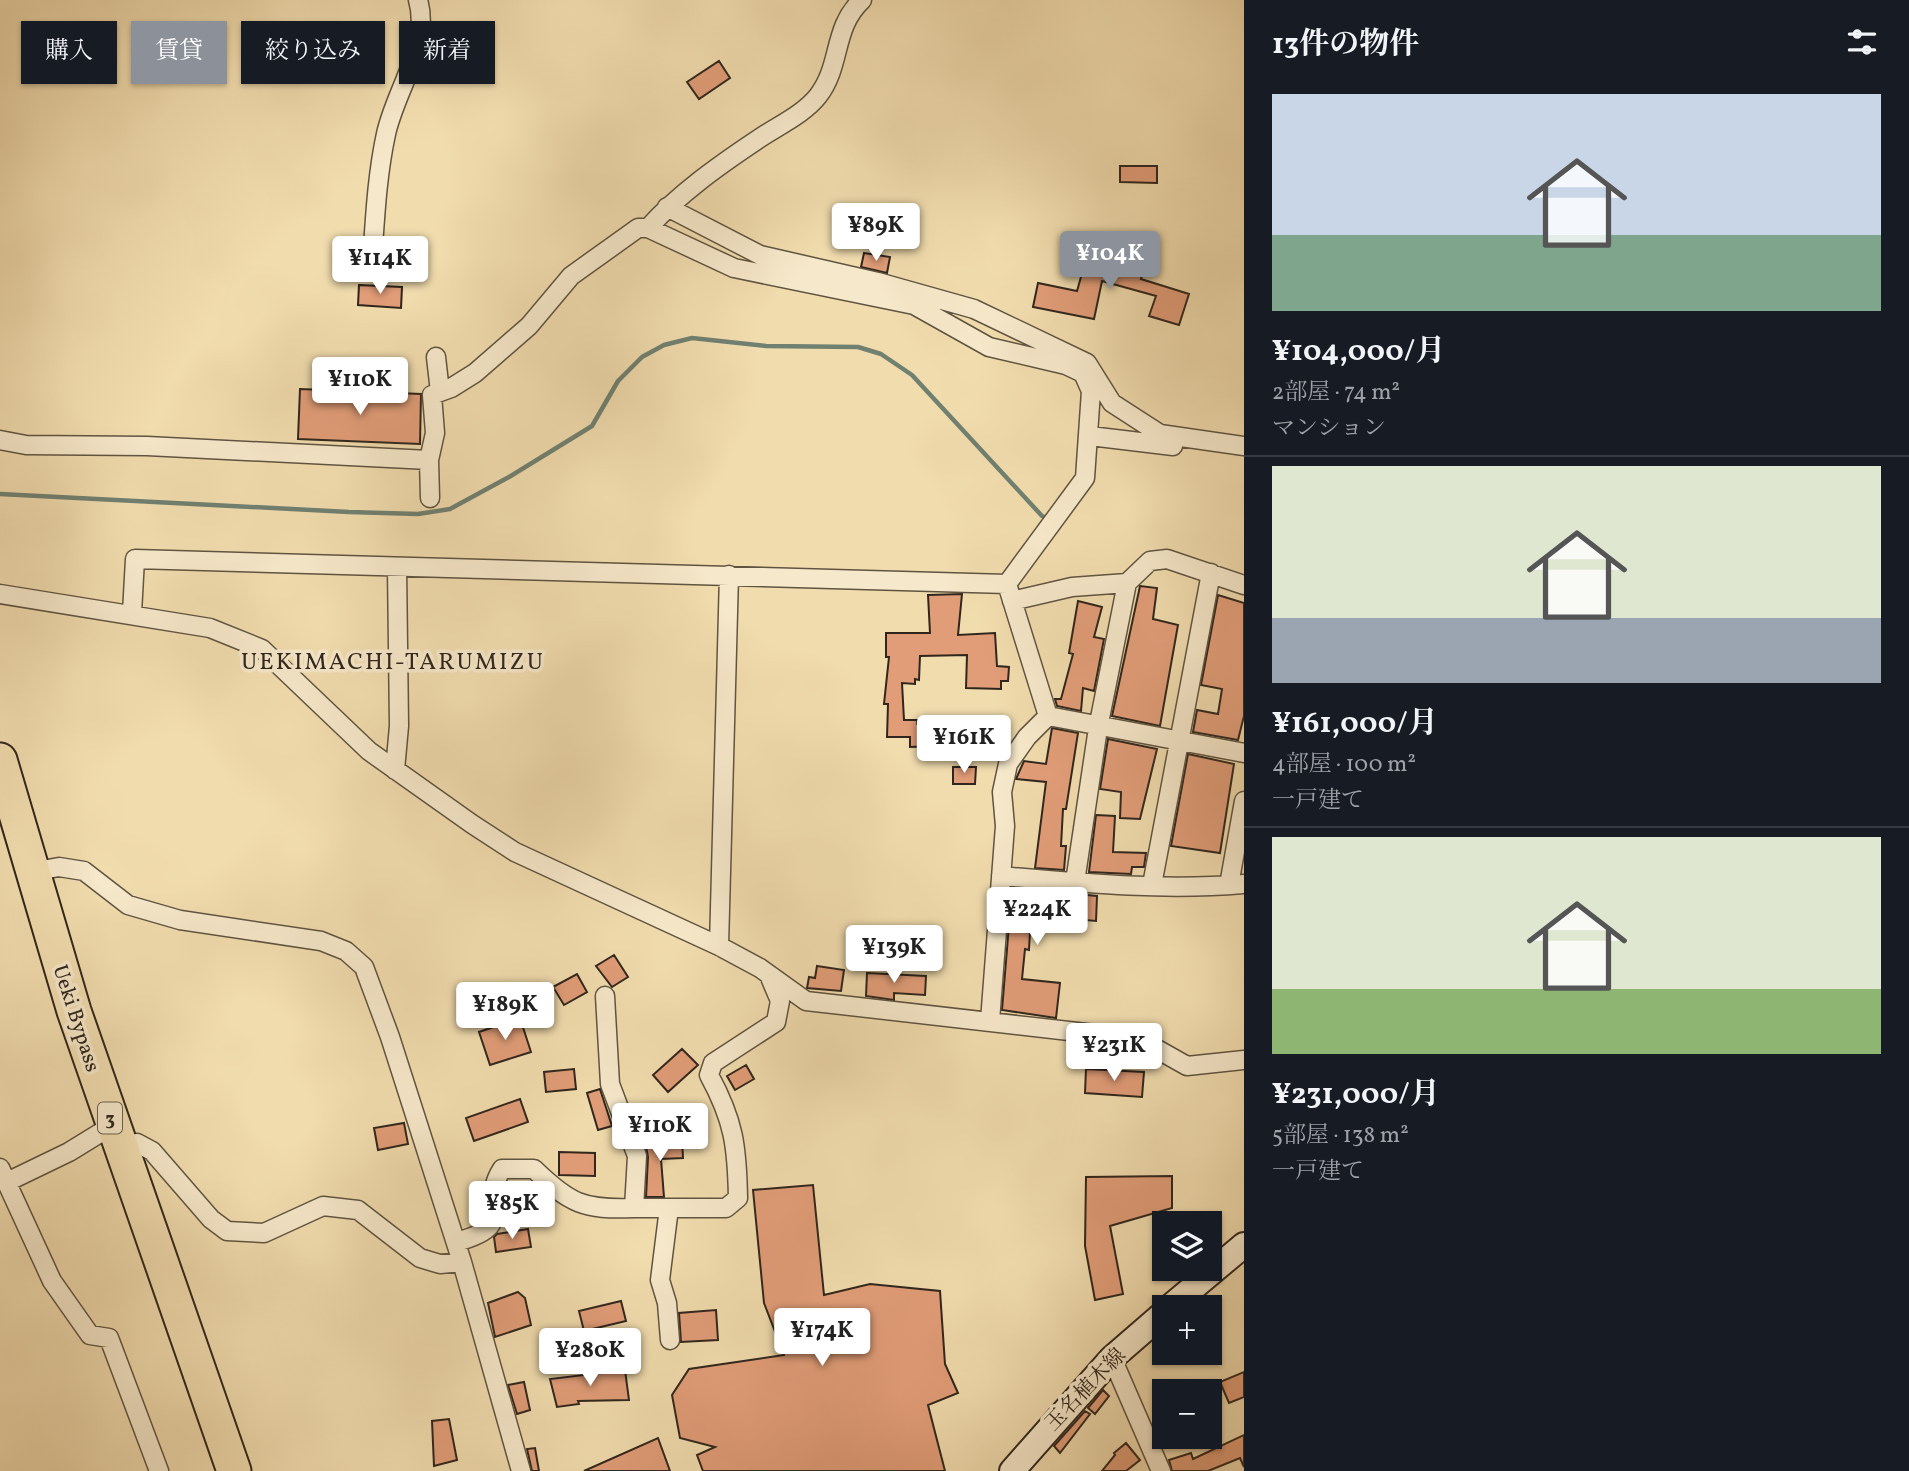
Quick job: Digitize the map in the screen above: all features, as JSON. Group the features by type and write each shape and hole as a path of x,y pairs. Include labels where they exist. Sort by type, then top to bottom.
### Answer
{"highway":[{"name":"Ueki Bypass","path":"1,764 32,872 117,1136 234,1471"}],"main road":[{"path":"1184,1295 1244,1245"},
{"name":"玉名植木線","path":"1012,1471 1112,1358 1152,1323"}],"street":[{"path":"372,261 377,192 386,132 421,29 418,0"},
{"path":"648,228 667,207 818,97 833,69 838,39 848,13 862,0"},
{"path":"667,207 760,255 878,282 974,309 1087,363 1112,402 1160,434 1244,446"},
{"path":"430,498 429,460 435,433 432,395 475,373 529,326 571,276 638,228 648,228 734,268 914,305 989,347 1066,365 1083,373 1091,391 1085,478 1010,593"},
{"path":"436,357 440,392"},
{"path":"1090,436 1244,455"},
{"path":"0,440 26,445 147,446 429,460"},
{"path":"132,613 135,559 729,575 1010,593 1127,583"},
{"path":"1074,882 1098,728 1127,583 1150,561 1167,559 1244,585"},
{"path":"395,770 399,726 397,567"},
{"path":"1152,885 1211,573"},
{"path":"719,946 729,575"},
{"path":"1010,593 1048,716"},
{"path":"0,594 132,613 210,628 262,649 369,751 515,852 719,946 768,974 806,1001 1139,1039 1186,1066 1244,1060"},
{"path":"1048,716 1098,728 1244,753"},
{"path":"990,1021 1005,826 1002,792 1008,764 1027,737 1048,716"},
{"path":"1001,876 1152,885 1237,884 1244,801"},
{"path":"32,872 59,867 84,871 128,905 180,920 321,941 346,951 364,967 390,1037 456,1242 522,1471"},
{"path":"456,1242 483,1235 493,1222 494,1182 502,1169 534,1169 551,1186 585,1207 726,1208 738,1198 732,1126 727,1108 709,1075 713,1063 776,1022 780,1001 768,974"},
{"path":"605,996 610,1084 637,1156 634,1208"},
{"path":"159,1471 109,1338 90,1335 52,1281 4,1175 117,1136 152,1151 211,1219 227,1231 264,1233 323,1206 358,1210 420,1258 440,1264 462,1262"},
{"path":"669,1208 660,1280 667,1303 670,1340"},
{"path":"1112,1358 1161,1471"}],"building":[{"path":"719,61 730,78 699,99 687,82"},
{"path":"1120,166 1157,166 1157,183 1120,182"},
{"path":"1088,252 1144,269 1141,279 1189,294 1179,325 1149,316 1156,296 1102,281 1094,319 1033,307 1038,283 1077,291"},
{"path":"864,253 890,257 887,273 861,267"},
{"path":"359,285 402,287 401,308 358,305"},
{"path":"300,389 421,394 420,444 298,439"},
{"path":"1140,586 1157,588 1153,619 1178,625 1160,726 1112,716"},
{"path":"962,594 958,635 995,633 997,666 1009,667 1008,681 1001,681 1001,689 966,688 967,655 920,656 919,680 915,679 915,684 902,683 904,720 917,720 917,724 925,724 925,730 990,725 991,744 910,747 910,737 887,737 888,704 884,704 889,657 886,657 886,633 930,633 928,595"},
{"path":"1218,595 1244,603 1244,716 1238,740 1193,732 1197,710 1218,714 1222,689 1201,685"},
{"path":"1078,601 1102,607 1094,637 1104,639 1094,691 1083,688 1081,711 1057,706 1055,699 1061,699 1073,654 1069,653"},
{"path":"1052,728 1078,733 1066,809 1063,809 1061,846 1066,846 1064,870 1035,868 1046,782 1016,779 1024,761 1046,764"},
{"path":"1108,739 1157,749 1140,819 1120,818 1121,792 1100,789"},
{"path":"1188,754 1234,764 1220,853 1171,846"},
{"path":"953,767 976,767 975,784 953,784"},
{"path":"1096,815 1115,816 1113,852 1146,853 1144,867 1132,867 1131,874 1089,872"},
{"path":"1012,888 1097,896 1096,921 1031,915 1029,950 1025,949 1022,979 1060,983 1056,1018 1002,1010"},
{"path":"614,955 628,977 612,987 596,966"},
{"path":"817,966 844,970 841,991 807,988 809,977 815,978"},
{"path":"867,973 926,976 925,995 894,993 894,1000 866,996"},
{"path":"577,974 587,992 564,1005 553,987"},
{"path":"520,1018 531,1052 490,1065 479,1032"},
{"path":"682,1049 698,1065 668,1092 653,1075"},
{"path":"746,1065 754,1079 735,1090 727,1076"},
{"path":"574,1069 576,1089 546,1092 544,1072"},
{"path":"1086,1069 1144,1072 1142,1097 1085,1093"},
{"path":"600,1089 612,1126 598,1130 587,1093"},
{"path":"520,1099 528,1122 474,1141 466,1118"},
{"path":"404,1123 408,1144 378,1150 374,1128"},
{"path":"682,1139 683,1158 661,1159 664,1197 646,1197 648,1157 645,1141"},
{"path":"559,1152 595,1153 595,1176 559,1175"},
{"path":"1172,1176 1172,1208 1152,1211 1152,1214 1110,1226 1123,1294 1095,1300 1085,1246 1086,1177"},
{"path":"813,1185 824,1295 870,1284 940,1291 945,1364 958,1393 928,1405 945,1471 703,1471 697,1455 715,1447 680,1438 672,1395 689,1369 784,1355 764,1303 753,1190"},
{"path":"528,1229 531,1247 496,1252 494,1237 497,1234"},
{"path":"518,1292 525,1298 531,1325 495,1337 488,1303"},
{"path":"621,1301 626,1321 584,1331 579,1311"},
{"path":"716,1310 718,1340 681,1342 679,1313"},
{"path":"569,1339 573,1348 561,1353 557,1341"},
{"path":"625,1370 629,1400 578,1401 579,1404 557,1407 550,1379"},
{"path":"1244,1372 1244,1397 1229,1403 1222,1381"},
{"path":"524,1382 530,1410 517,1414 508,1385"},
{"path":"1103,1390 1109,1396 1095,1414 1088,1408"},
{"path":"1085,1411 1090,1414 1060,1453 1054,1446"},
{"path":"449,1419 457,1460 434,1466 432,1421"},
{"path":"1244,1435 1244,1467 1240,1458 1208,1471 1172,1471 1169,1460 1191,1453 1193,1459 1214,1449 1222,1449 1222,1445"},
{"path":"658,1438 670,1471 584,1471"},
{"path":"1126,1443 1140,1460 1126,1471 1102,1471 1114,1453"},
{"path":"535,1448 539,1471 532,1471 527,1449"}],"waterway":[{"path":"0,494 349,512 418,514 450,509 509,477 592,426 618,381 642,357 664,345 692,338 766,346 858,347 881,354 912,375 1042,516 1050,519"}],"district":[{"name":"UEKIMACHI-TARUMIZU","path":"393,661"}]}
